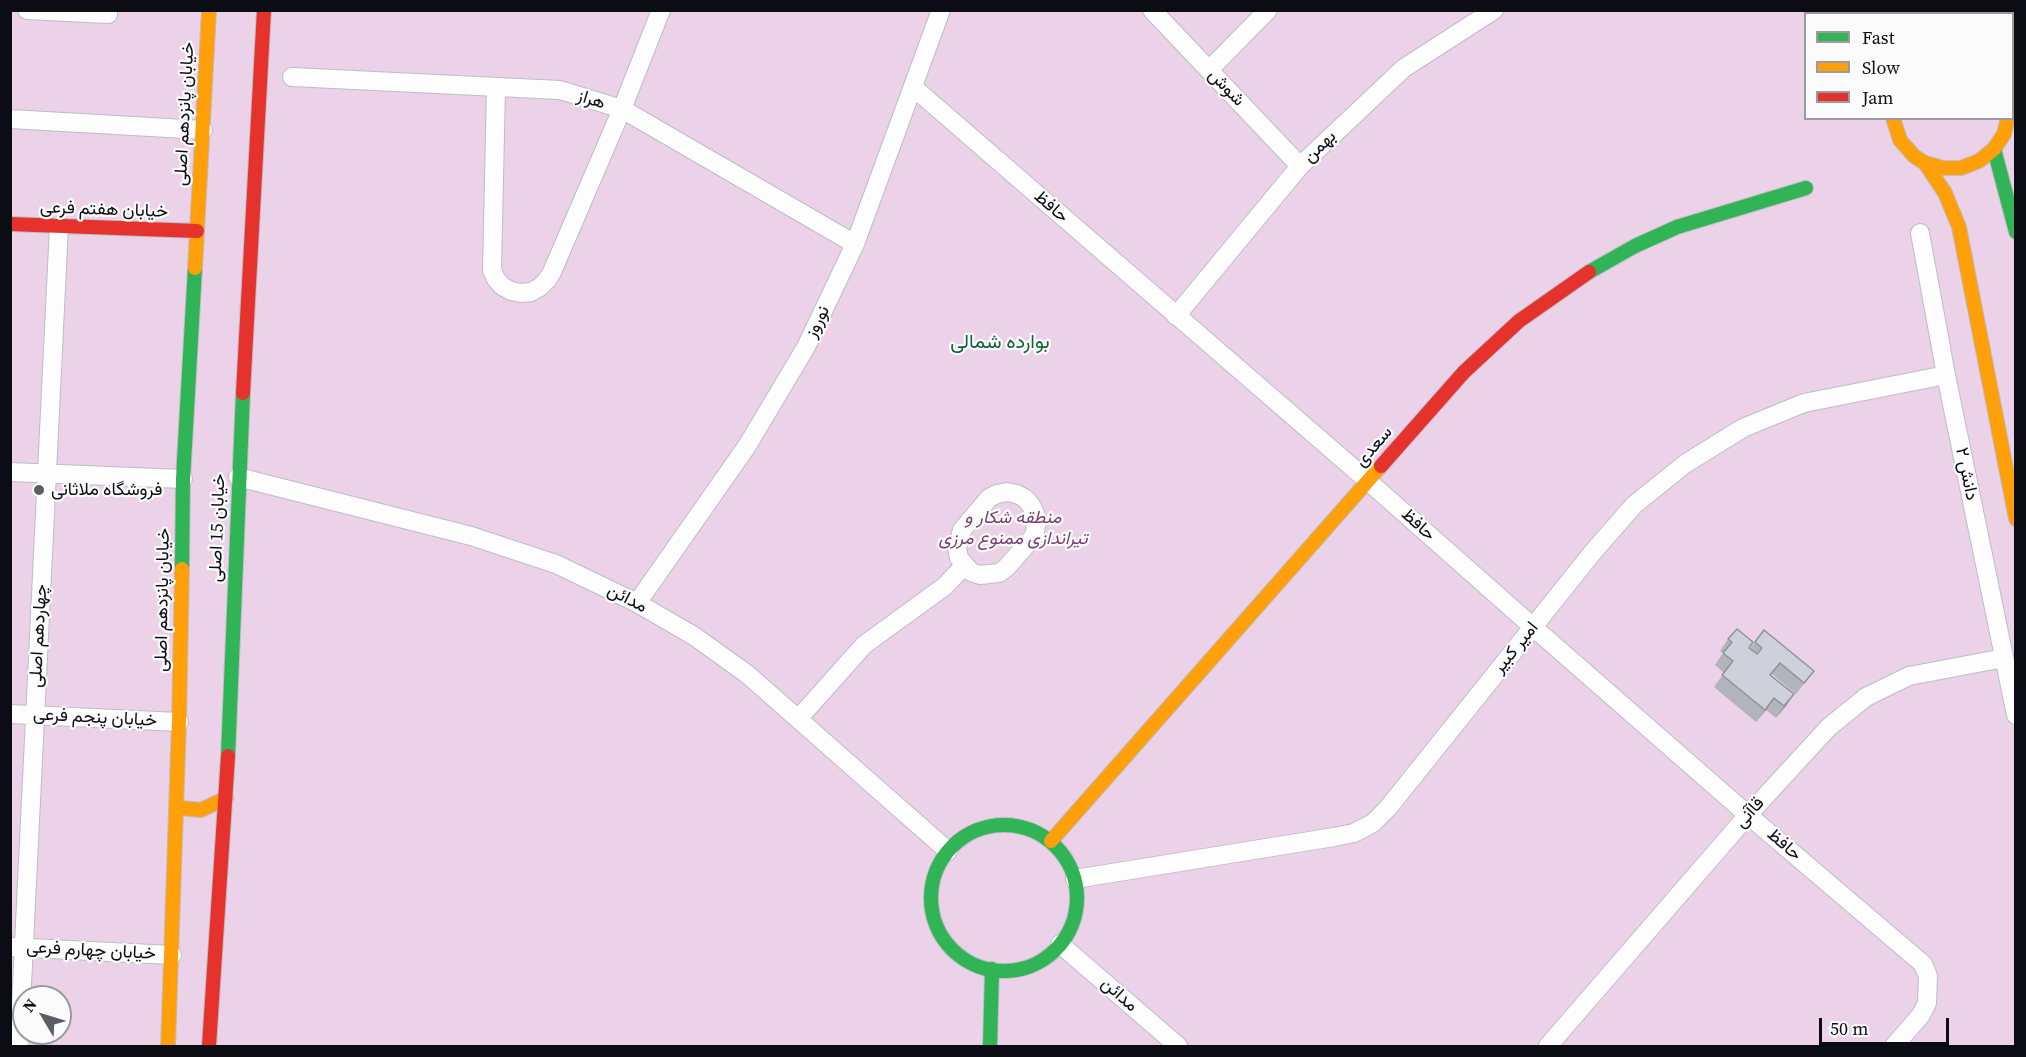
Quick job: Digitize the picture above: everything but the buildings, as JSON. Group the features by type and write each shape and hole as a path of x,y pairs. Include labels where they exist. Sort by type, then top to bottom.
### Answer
{"main road":[{"name":"خیابان پانزدهم اصلی","path":"168,1047 177,805 183,480 209,10"},
{"name":"خیابان 15 اصلی","path":"209,1047 226,798 238,477 264,10"},
{"path":"1894,120 1900,140 1914,156 1925,163 1943,168 1962,168 1979,161 2010,133"},
{"path":"1994,149 2016,232"},
{"path":"1925,163 1945,193 1959,227 2016,519"},
{"name":"سعدی","path":"1051,841 1464,372 1519,321 1579,277 1635,246 1677,227 1806,188"},
{"name":"خیابان هفتم فرعی","path":"10,224 197,231"},
{"path":"177,805 181,808 201,810 226,798"},
{"path":"1009,824 1031,830 1051,841 1066,858 1075,879 1077,902 1072,924 1060,944 1043,959 1022,969 999,971 977,966 957,954 942,937 933,916 931,893 936,871 948,851 965,836 986,827 1009,824"},
{"path":"990,1047 992,969"}],"street":[{"path":"27,10 108,14 108,10"},
{"path":"496,87 492,270 502,286 511,291 531,292 540,288 547,280 622,109 661,10"},
{"name":"نوروز","path":"637,603 747,446 806,347 855,244 941,10"},
{"name":"شوش","path":"1152,10 1300,166"},
{"path":"1209,70 1268,10"},
{"name":"بهمن","path":"1176,316 1300,166 1404,68 1494,10"},
{"name":"هراز","path":"292,78 560,90 622,109 855,244"},
{"name":"حافظ","path":"913,87 1368,480 1748,815 1923,964 1928,976 1928,1003 1894,1047"},
{"path":"10,119 202,130"},
{"name":"چهاردهم اصلی","path":"20,1047 17,947 35,716 59,226"},
{"name":"دانش ۲","path":"1920,233 1946,375 2016,715"},
{"name":"امیر کبیر","path":"1075,879 1334,837 1354,833 1373,823 1388,808 1593,552 1634,505 1684,464 1743,428 1804,403 1946,375"},
{"path":"10,472 183,480"},
{"name":"مدائن","path":"238,477 471,536 556,564 637,603 694,636 747,674 948,851"},
{"path":"1007,492 1026,499 1036,516 1034,536 1007,567 990,576 971,572 964,566 959,558 958,539 962,530 989,498 1007,492"},
{"path":"798,719 864,645 945,586 964,566"},
{"name":"قاآنی","path":"1548,1047 1748,815 1829,727 1866,697 1909,676 2004,658"},
{"name":"خیابان پنجم فرعی","path":"10,714 179,723"},
{"name":"مدائن","path":"1060,944 1178,1047"},
{"name":"خیابان چهارم فرعی","path":"17,947 172,955"}],"green space":[{"name":"منطقه شکار و تیراندازی ممنوع مرزی","path":"10,11 2015,11 2015,1046 11,1046"}],"traffic: fast":[{"path":"1994,149 2016,232"},
{"path":"1589,272 1635,246 1677,227 1806,188"},
{"path":"182,569 183,479 195,268"},
{"path":"228,756 243,393"},
{"path":"1004,825 1032,831 1055,847 1071,870 1077,898 1071,926 1055,949 1032,965 1004,971 976,965 953,949 937,926 931,898 937,870 953,847 976,831 1004,825"},
{"path":"990,1046 992,969"}],"traffic: slow":[{"path":"195,268 209,10"},
{"path":"1894,120 1900,140 1914,156 1925,163 1943,168 1961,168 1979,161 1994,149 2004,134 2008,120"},
{"path":"1925,163 1945,193 1959,227 2016,519"},
{"path":"1051,841 1381,466"},
{"path":"168,1046 182,569"},
{"path":"177,805 181,808 201,810 226,798"}],"traffic: jam":[{"path":"243,393 264,10"},
{"path":"10,224 197,231"},
{"path":"1381,466 1464,372 1519,321 1589,272"},
{"path":"209,1046 228,756"}],"place":[{"name":"فروشگاه ملاثانی","path":"39,490"}],"district":[{"name":"بوارده شمالی","path":"1000,343"}]}
